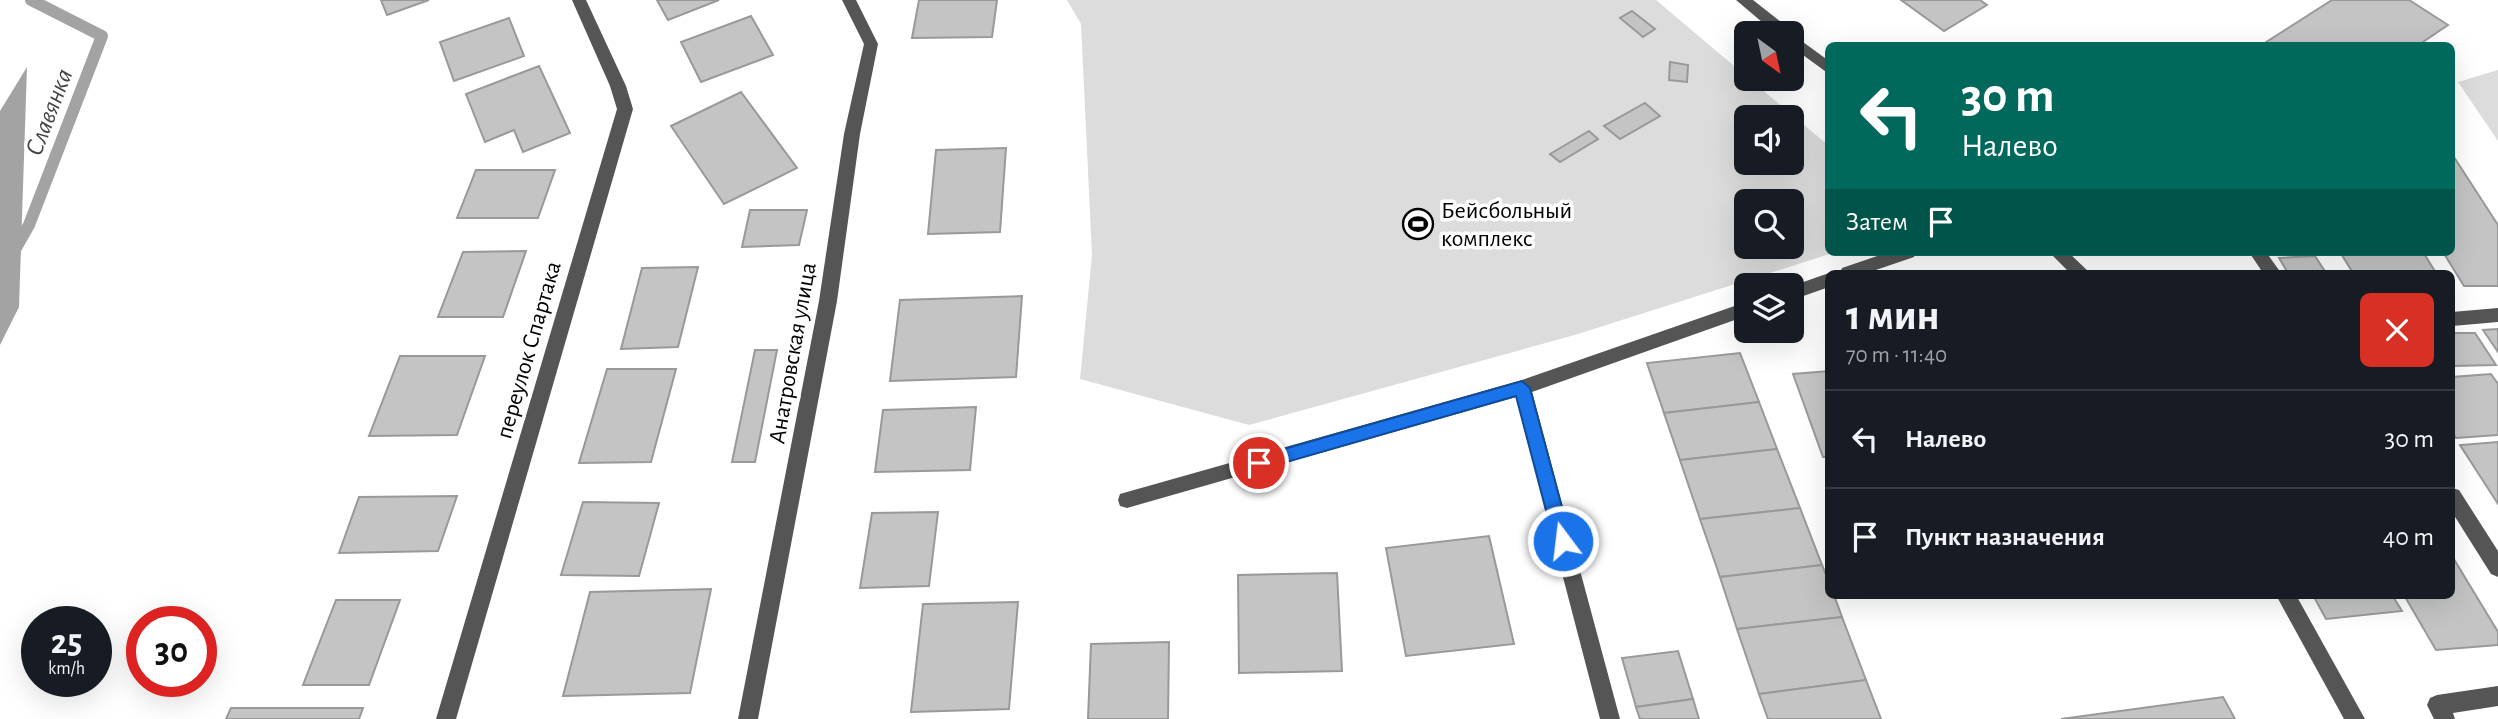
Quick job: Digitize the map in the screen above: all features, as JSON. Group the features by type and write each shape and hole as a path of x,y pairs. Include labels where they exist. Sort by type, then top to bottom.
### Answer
{"street":[{"name":"переулок Спартака","path":"446,719 625,109 618,86 579,0"},
{"name":"Анатровская улица","path":"748,719 828,301 852,134 871,44 849,0"},
{"path":"1743,0 1769,21"},
{"path":"1804,49 1825,66"},
{"path":"1857,270 1897,256"},
{"path":"2062,256 2078,270"},
{"path":"2260,256 2271,270"},
{"path":"1804,289 1825,281"},
{"path":"1127,500 1522,388 1734,313"},
{"path":"2455,319 2498,315"},
{"path":"1522,388 1610,719"},
{"path":"2455,501 2498,568"},
{"path":"2288,599 2355,719"},
{"path":"2445,719 2437,705 2498,695"}],"shaded area":[{"name":"Бейсбольный комплекс","path":"1067,0 1656,0 1734,66 1734,91 1764,91 1780,105 1734,105 1734,175 1804,175 1804,125 1825,143 1825,255 1770,273 1734,273 1734,284 1578,334 1249,425 1080,379 1092,255 1081,24"},
{"path":"27,67 19,307 0,345 0,111"},
{"path":"2498,70 2498,141 2458,82"}],"building":[{"path":"381,0 429,0 387,15"},
{"path":"657,0 719,0 668,20"},
{"path":"919,0 997,0 992,37 912,38"},
{"path":"1901,0 1980,0 1987,5 1944,31"},
{"path":"2332,0 2409,0 2448,25 2423,42 2266,42"},
{"path":"1632,11 1655,29 1643,37 1620,18"},
{"path":"751,16 773,55 701,82 681,42"},
{"path":"509,18 524,56 454,81 440,42"},
{"path":"1670,62 1688,65 1687,82 1669,80"},
{"path":"539,66 570,133 523,152 514,130 485,142 466,94"},
{"path":"741,92 797,168 724,204 671,126"},
{"path":"1645,103 1660,116 1620,139 1604,126"},
{"path":"1589,131 1598,139 1560,162 1550,154"},
{"path":"1006,148 1000,232 928,234 936,150"},
{"path":"2455,159 2498,225 2498,286 2464,286 2445,256 2455,256"},
{"path":"476,170 555,170 538,218 457,218"},
{"path":"750,210 807,210 799,245 742,247"},
{"path":"526,251 503,317 438,317 463,252"},
{"path":"2315,256 2324,270 2286,270 2279,258"},
{"path":"2342,256 2425,256 2434,270 2351,270"},
{"path":"698,267 678,347 621,349 642,268"},
{"path":"1022,296 1016,377 890,381 900,300"},
{"path":"2498,329 2498,352 2483,330"},
{"path":"2455,333 2475,333 2496,365 2455,366"},
{"path":"755,350 777,350 755,462 732,462"},
{"path":"1740,353 1759,402 1664,413 1647,363"},
{"path":"400,356 485,356 457,435 369,436"},
{"path":"607,369 676,369 651,462 579,463"},
{"path":"1825,371 1825,457 1823,457 1793,374"},
{"path":"2491,374 2498,384 2498,435 2456,438 2455,377"},
{"path":"1759,402 1777,449 1680,460 1664,413"},
{"path":"976,407 970,470 875,472 883,410"},
{"path":"2498,442 2498,504 2460,445"},
{"path":"1777,449 1800,508 1700,519 1680,460"},
{"path":"457,496 438,551 339,553 359,497"},
{"path":"583,502 659,503 639,576 561,575"},
{"path":"1800,508 1822,565 1720,577 1700,519"},
{"path":"938,512 929,586 860,588 872,513"},
{"path":"1489,536 1514,644 1406,656 1386,548"},
{"path":"2455,561 2498,632 2498,645 2436,650 2406,599 2455,599"},
{"path":"1822,565 1825,572 1825,599 1835,599 1842,617 1737,629 1720,577"},
{"path":"1337,573 1342,671 1239,673 1238,575"},
{"path":"711,589 690,693 563,696 590,592"},
{"path":"2315,599 2394,599 2402,611 2326,619"},
{"path":"336,600 400,600 369,685 303,685"},
{"path":"1018,602 1009,709 911,712 923,604"},
{"path":"1842,617 1866,680 1759,694 1737,629"},
{"path":"1169,642 1168,719 1088,719 1091,644"},
{"path":"1678,651 1693,699 1636,707 1622,658"},
{"path":"1866,680 1881,719 1768,719 1759,694"},
{"path":"2223,697 2235,719 2061,719"},
{"path":"1693,699 1699,719 1640,719 1636,707"},
{"path":"231,708 363,708 359,719 226,719"}],"waterway":[{"name":"Славянка","path":"0,276 29,225 102,36 31,0"}],"place":[{"name":"Бейсбольный комплекс","path":"1418,224"}],"route":[{"path":"1259,463 1522,388 1563,541"}]}
